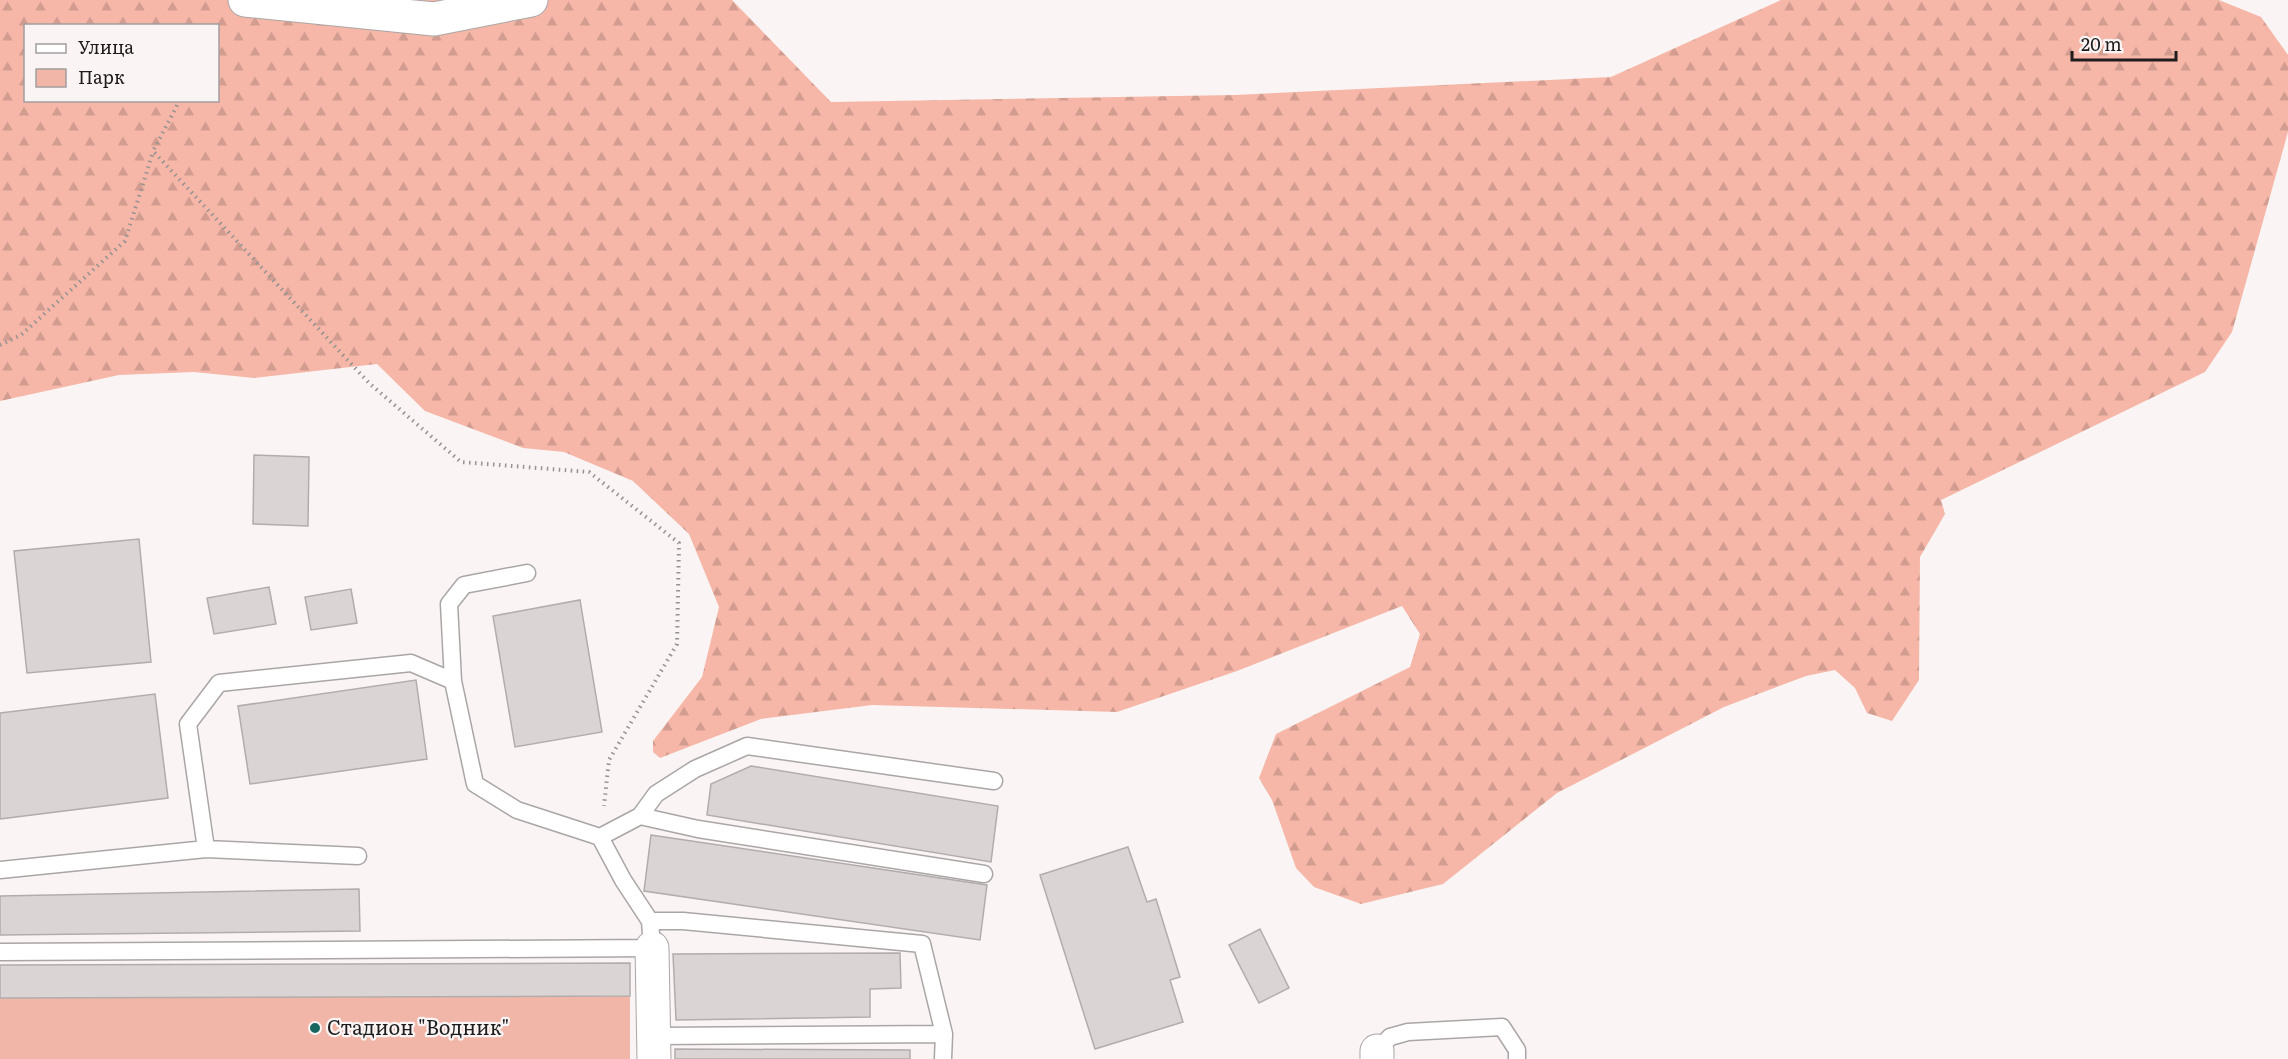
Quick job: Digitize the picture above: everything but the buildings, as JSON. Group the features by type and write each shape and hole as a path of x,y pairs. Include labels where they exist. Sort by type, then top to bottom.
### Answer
{"street":[{"path":"244,0 434,19 531,0"},
{"path":"651,934 654,1047"}],"lane":[{"path":"527,573 464,585 449,604 453,681 475,784 517,810 600,837 651,934"},
{"path":"206,849 188,724 219,683 411,663 453,681"},
{"path":"600,837 640,816 656,794 695,769 747,746 994,781"},
{"path":"640,816 698,829 984,874"},
{"path":"0,870 206,849 358,856"},
{"path":"0,952 651,934 683,921 922,944 944,1034 943,1059"},
{"path":"1377,1055 1390,1037 1408,1032 1502,1027 1517,1050 1517,1059"},
{"path":"654,1047 944,1034"}],"path":[{"path":"0,345 21,335 125,242 153,151 179,102"},
{"path":"153,151 369,383 461,462 589,472 679,543 677,644 609,760 600,837"}],"green space":[{"path":"0,0 732,0 831,102 1234,95 1611,77 1781,0 2219,0 2261,17 2288,55 2288,132 2232,332 2205,372 1941,500 1945,514 1920,557 1919,680 1892,721 1867,713 1855,688 1835,670 1806,676 1724,707 1557,793 1443,884 1361,904 1314,887 1296,868 1272,800 1259,778 1276,734 1410,667 1420,634 1402,606 1237,671 1117,712 872,705 761,719 660,758 653,752 653,741 702,677 719,607 689,534 633,481 564,452 523,448 425,411 377,364 254,378 194,372 119,375 0,401"},
{"name":"Стадион \"Водник\"","path":"630,996 630,1059 0,1059 0,998"}],"place":[{"name":"Стадион \"Водник\"","path":"315,1028"}]}
